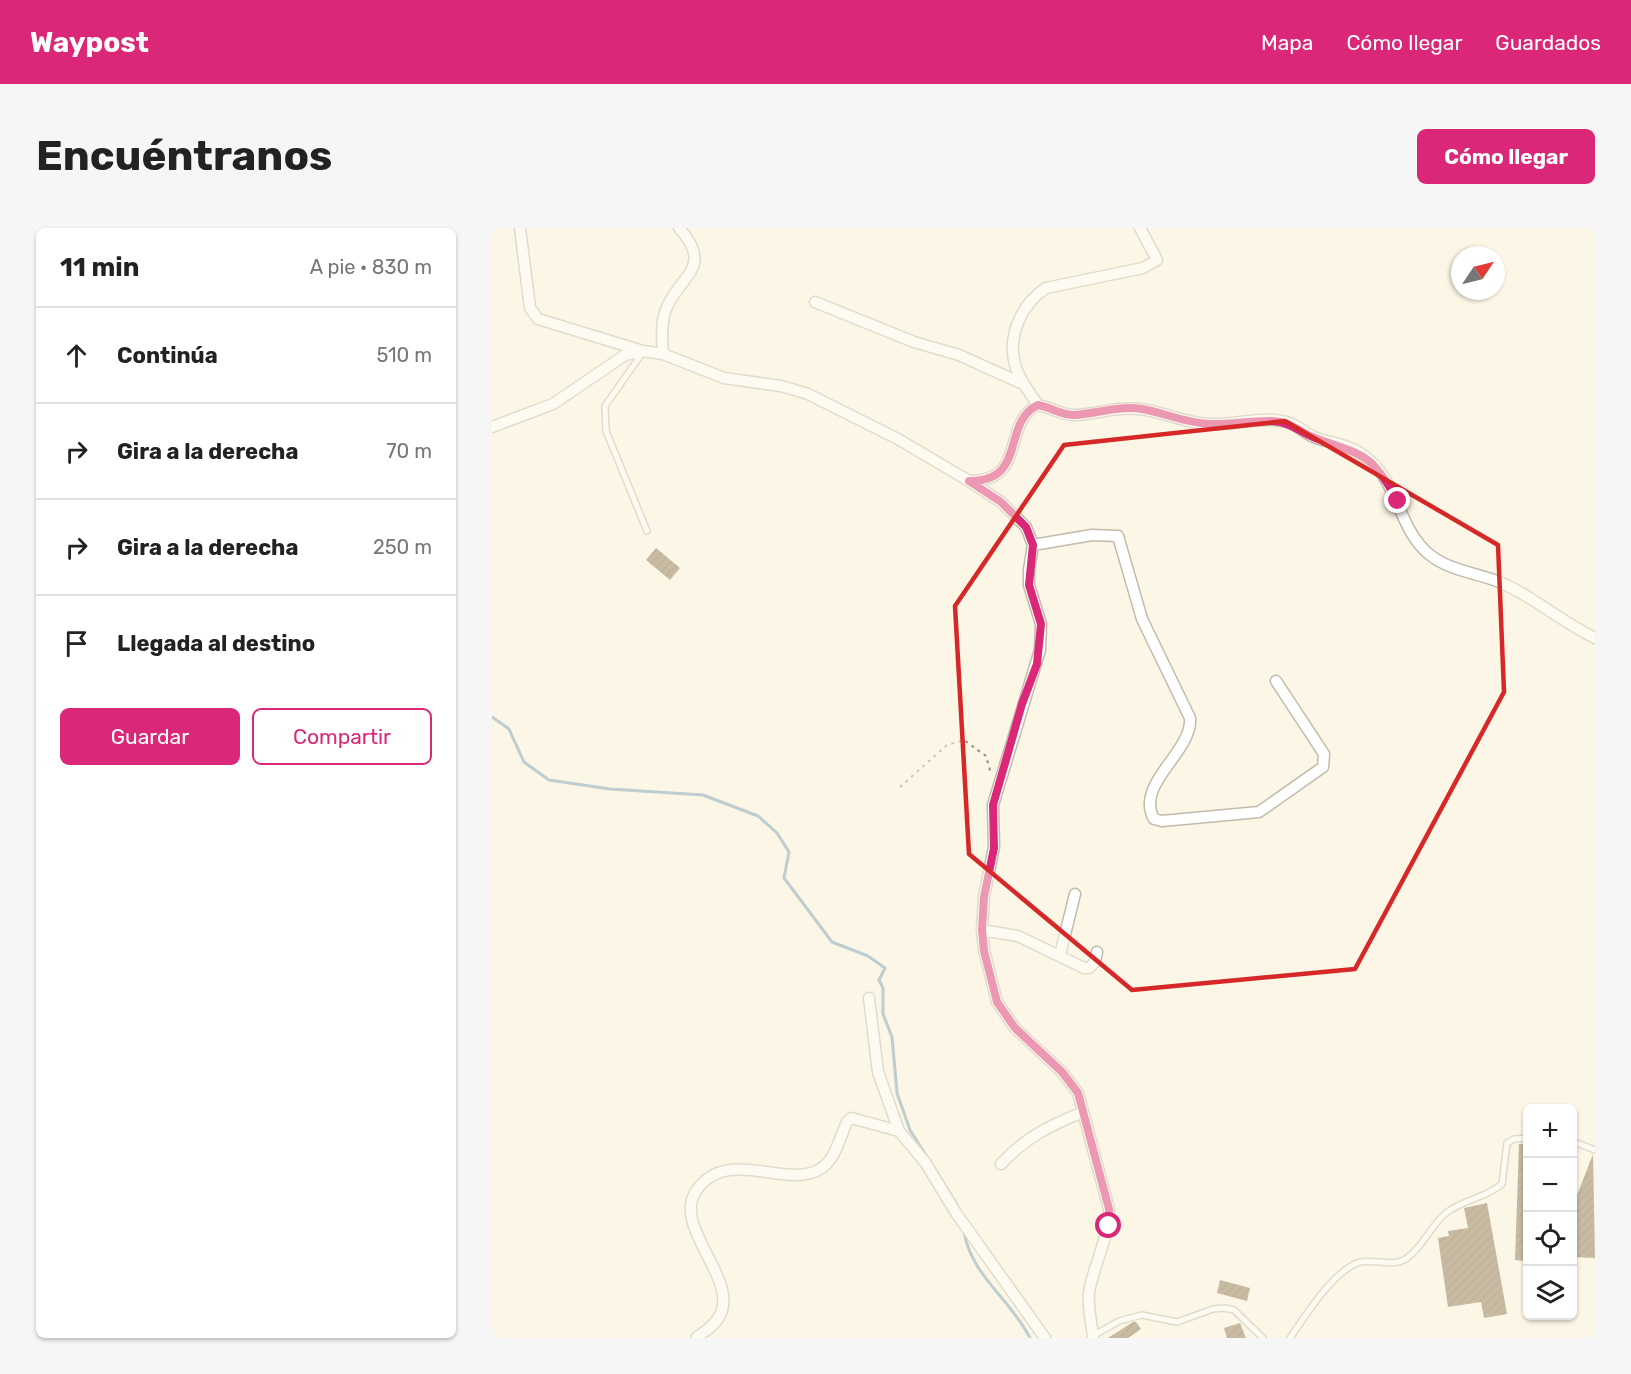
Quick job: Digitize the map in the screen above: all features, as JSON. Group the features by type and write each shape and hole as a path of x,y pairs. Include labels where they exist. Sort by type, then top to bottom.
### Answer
{"street":[{"path":"520,228 530,308 538,319 643,351 663,354 724,378 781,386 808,394 898,439 969,481 1012,512 1026,527 1033,545 1029,585 1041,624 1040,650 993,805 994,848 984,897 982,930 988,973 997,1002 1015,1028 1062,1072 1078,1093 1109,1209 1109,1226 1090,1288 1088,1303 1093,1337"},
{"path":"663,354 665,311 694,267 692,246 679,228"},
{"path":"1140,228 1157,260 1143,268 1080,282 1060,283 1033,297 1017,323 1014,338 1016,366 1023,384 1038,405 1071,415 1106,409 1131,408 1182,421 1211,424 1275,421 1291,424 1312,437 1353,450 1371,460 1398,501 1414,536 1430,555 1442,563 1512,589 1562,621 1595,638"},
{"path":"815,302 914,342 959,355 1023,384"},
{"path":"492,427 553,404 625,355 643,351"},
{"path":"969,481 982,481 1001,470 1011,458 1020,420 1038,405"},
{"path":"1033,545 1092,535 1118,536 1142,618 1190,718 1187,734 1154,787 1150,812 1154,819 1169,820 1259,812 1323,767 1324,754 1276,681"},
{"path":"1060,955 1075,894"},
{"path":"982,930 1018,936 1089,968 1095,962 1096,952"},
{"path":"868,998 878,1072 899,1131 925,1162 956,1214 1045,1338"},
{"path":"1001,1164 1020,1143 1047,1127 1083,1112"},
{"path":"697,1337 714,1325 722,1313 723,1300 714,1268 690,1217 689,1205 704,1181 716,1173 729,1169 807,1174 821,1169 829,1160 847,1122 851,1119 860,1119 899,1131"}],"lane":[{"path":"643,351 605,406 606,431 647,531"},
{"path":"1290,1338 1320,1295 1358,1263 1399,1262 1408,1258 1445,1214 1468,1199 1491,1193 1502,1184 1507,1143 1514,1139 1523,1138"},
{"path":"1577,1144 1595,1150"},
{"path":"1093,1337 1119,1321 1142,1315 1177,1322 1213,1308 1224,1308 1234,1311 1263,1338"}],"path":[{"path":"900,787 946,745 964,740 986,756 991,775"}],"highlighted area":[{"path":"1285,421 1498,545 1504,692 1355,969 1132,990 969,854 955,606 1064,445"}],"building":[{"path":"656,548 680,568 670,580 646,560"},
{"path":"1519,1144 1523,1144 1523,1261 1515,1260"},
{"path":"1593,1154 1595,1258 1577,1257 1577,1195"},
{"path":"1487,1203 1507,1314 1484,1318 1481,1302 1448,1307 1438,1238 1449,1236 1448,1231 1468,1228 1464,1208"},
{"path":"1220,1280 1250,1288 1247,1301 1217,1293"},
{"path":"1136,1322 1141,1329 1128,1338 1108,1338"},
{"path":"1240,1323 1246,1338 1227,1338 1224,1328"}],"waterway":[{"path":"492,717 509,729 524,762 549,780 610,789 703,795 758,816 777,833 789,852 784,878 832,942 868,956 885,968 879,980 883,988 883,1014 892,1037 897,1093 910,1130 956,1203"},
{"path":"964,1232 968,1248 983,1275 1022,1324 1030,1338"}],"route":[{"path":"1109,1226 1109,1209 1092,1153 1078,1093 1062,1072 1015,1028 997,1002 984,951 982,930 984,897 994,848 993,805 1022,704 1037,664 1041,624 1029,585 1033,545 1026,527 1001,502 969,481 991,478 1001,470 1011,458 1020,420 1030,409 1038,405 1071,415 1106,409 1131,408 1182,421 1211,424 1275,421 1291,424 1312,437 1353,450 1371,460 1398,501"}]}
